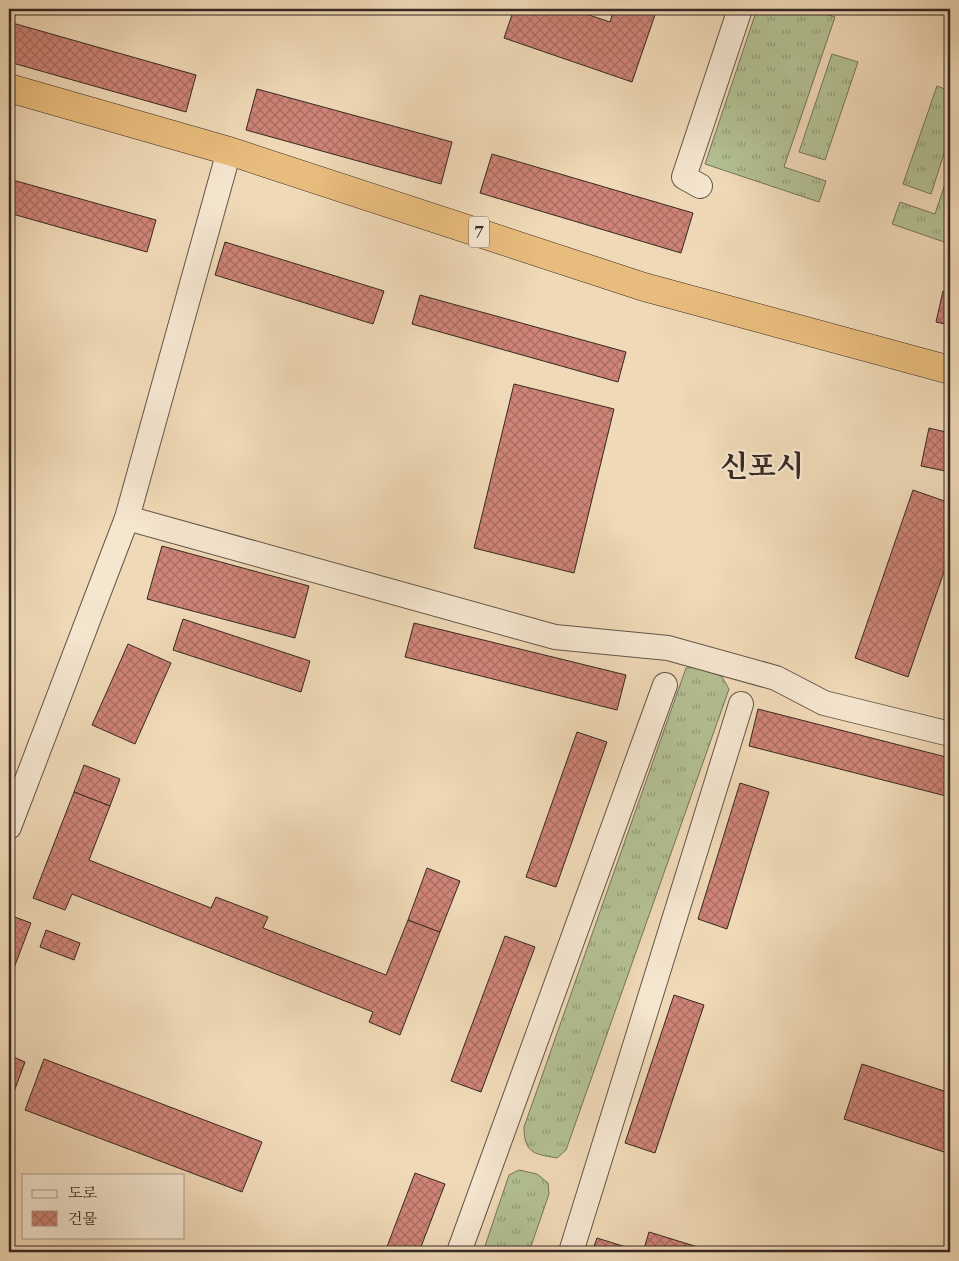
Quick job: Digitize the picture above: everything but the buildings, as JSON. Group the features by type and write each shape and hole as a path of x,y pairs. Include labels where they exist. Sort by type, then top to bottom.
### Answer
{"highway":[{"name":"7","path":"9,88 229,151 644,287 950,370"}],"street":[{"path":"700,186 684,177 740,9"},
{"path":"9,827 127,518 229,151"},
{"path":"127,518 555,637 668,648 776,678 824,703 950,734"},
{"path":"459,1252 665,685"},
{"path":"571,1252 741,704"}],"green space":[{"path":"757,9 810,9 835,17 784,167 826,181 819,202 705,164"},
{"path":"832,54 858,62 825,160 799,152"},
{"path":"937,86 950,91 950,135 931,194 903,184"},
{"path":"950,169 950,244 892,224 900,202 935,214"},
{"path":"704,667 722,677 729,689 566,1150 557,1158 537,1154 526,1143 524,1127 686,668"},
{"path":"519,1170 537,1174 548,1183 549,1194 529,1252 483,1252 509,1175"}],"district":[{"name":"신포시","path":"762,466"}]}
